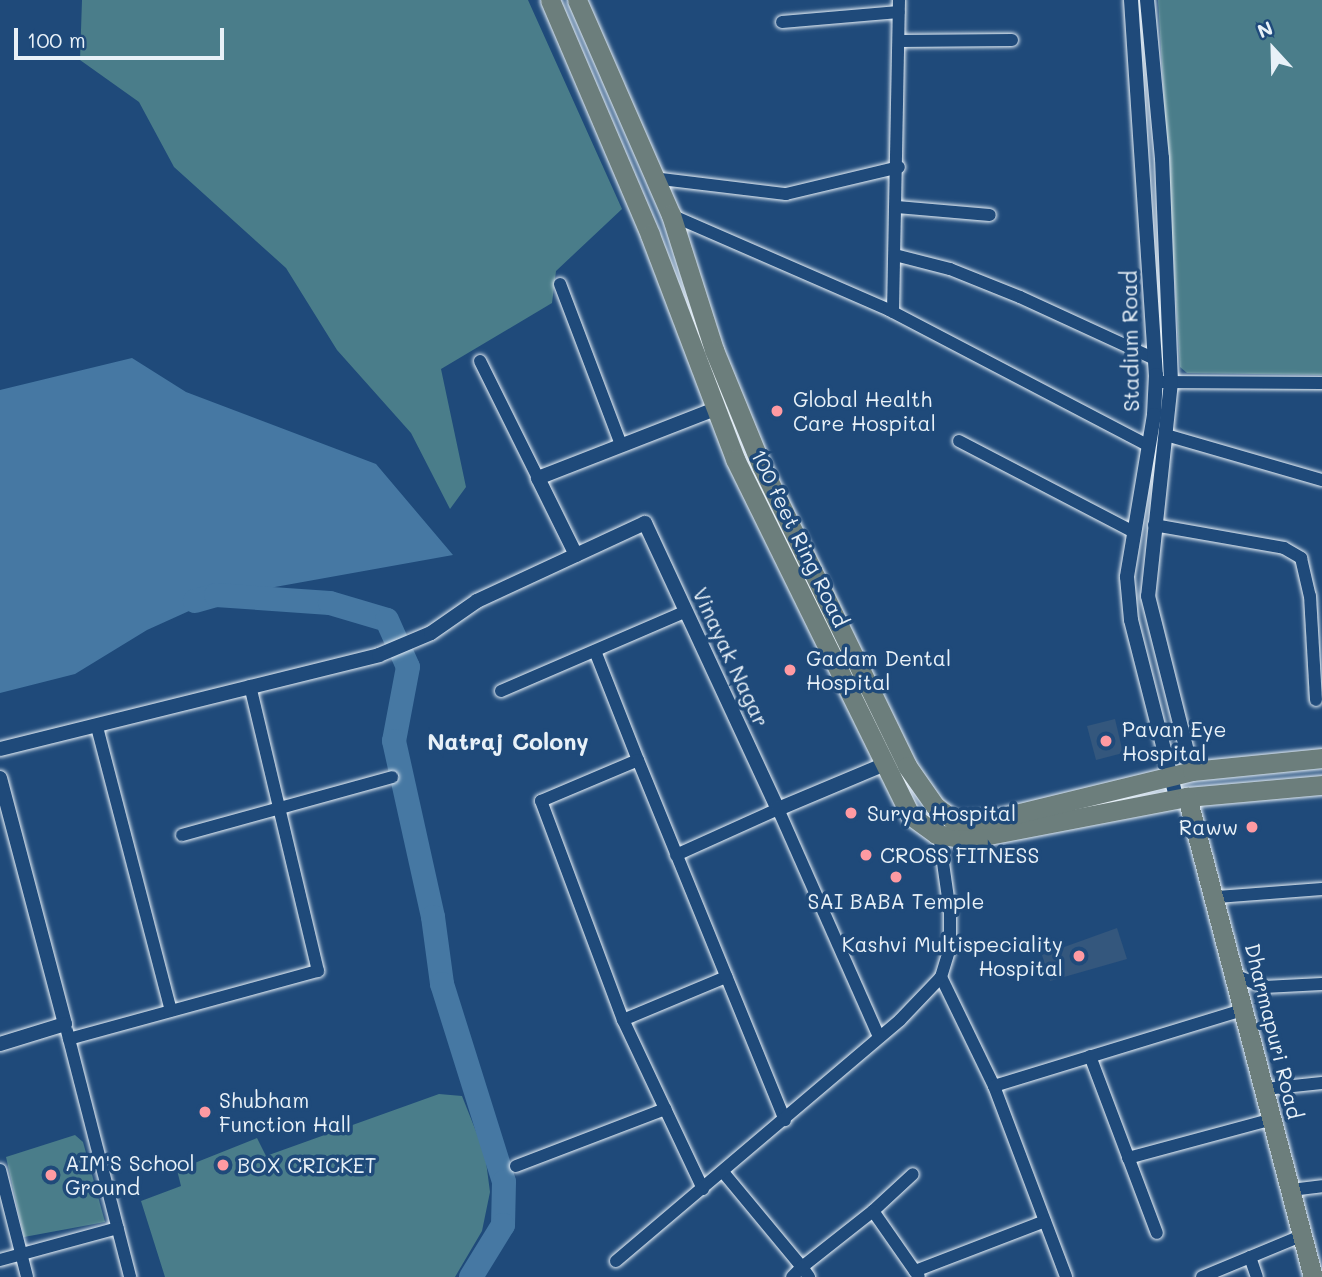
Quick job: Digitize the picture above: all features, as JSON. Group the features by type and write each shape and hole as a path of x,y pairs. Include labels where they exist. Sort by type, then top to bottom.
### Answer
{"main road":[{"name":"100 feet Ring Road","path":"550,0 650,235 715,409 910,815 936,834"},
{"name":"100 feet Ring Road","path":"577,0 671,215 734,400 762,467 907,766 935,806 955,821 995,819 1192,771 1322,758"},
{"name":"Dharmapuri Road","path":"1192,771 1188,798 1217,897 1313,1277"},
{"path":"936,834 968,839 1003,836 1188,798 1322,785"}],"street":[{"name":"Stadium Road","path":"1131,0 1156,382 1149,446 1127,577 1131,620 1170,777 1188,798"},
{"name":"Stadium Road","path":"1147,0 1162,158 1171,382 1148,596 1192,771"},
{"path":"782,22 899,6 899,167 893,312"},
{"path":"899,41 1012,40"},
{"path":"653,178 786,194 899,167"},
{"path":"897,207 990,215"},
{"path":"671,215 893,312 1149,446"},
{"path":"895,255 950,269 1020,297 1155,359"},
{"path":"560,284 621,445"},
{"path":"0,749 379,655 431,634 477,601 576,555 480,361"},
{"path":"1156,382 1322,383"},
{"path":"538,478 734,400"},
{"path":"1166,435 1322,480"},
{"path":"959,441 1134,532"},
{"name":"Vinayak Nagar","path":"576,555 645,523 778,809"},
{"path":"1154,525 1284,548 1301,558 1310,596 1316,700"},
{"path":"501,691 687,611"},
{"path":"595,651 785,1120"},
{"path":"69,1039 318,971 277,810 250,686"},
{"path":"97,727 171,1011"},
{"path":"638,760 541,801 623,1020 703,1188"},
{"path":"676,855 885,764"},
{"path":"182,835 392,777"},
{"path":"0,778 130,1277"},
{"path":"616,1261 880,1037 941,977 950,948 950,912 936,834 935,806"},
{"path":"778,809 880,1037"},
{"path":"1217,897 1322,889"},
{"path":"1237,976 1264,987 1322,984"},
{"path":"623,1020 726,977"},
{"path":"941,977 994,1086 1066,1277"},
{"path":"994,1086 1246,1009"},
{"path":"0,1044 65,1024"},
{"path":"1090,1056 1157,1233"},
{"path":"1265,1088 1322,1083"},
{"path":"516,1166 665,1109"},
{"path":"1128,1158 1273,1119"},
{"path":"0,1170 27,1277"},
{"path":"723,1172 801,1274 913,1174"},
{"path":"1291,1190 1322,1186"},
{"path":"873,1211 917,1274 1045,1221"},
{"path":"0,1260 118,1228"},
{"path":"1202,1277 1301,1236"},
{"path":"1250,1257 1257,1277"}],"shaded area":[{"path":"132,358 186,392 376,464 453,555 220,597 147,630 75,674 0,693 0,390"},
{"path":"1115,719 1123,753 1096,760 1087,726"},
{"path":"1117,928 1127,959 1050,981 1042,955"}],"green space":[{"path":"82,0 528,0 622,209 556,271 552,303 441,369 466,487 450,509 411,433 337,350 286,268 174,167 139,102 80,60"},
{"path":"1158,0 1322,0 1322,375 1187,373 1180,367"},
{"path":"439,1094 462,1096 485,1154 490,1192 482,1231 455,1277 165,1277 141,1201 181,1186 177,1170 257,1138 266,1156"},
{"name":"AIM'S School Ground","path":"75,1135 83,1142 105,1222 24,1237 6,1157"}],"waterway":[{"path":"195,601 216,595 330,603 387,620 408,667 394,741 433,917 442,984 504,1182 503,1225 471,1277"}],"place":[{"name":"Global Health Care Hospital","path":"777,411"},
{"name":"Gadam Dental Hospital","path":"790,670"},
{"name":"Pavan Eye Hospital","path":"1106,741"},
{"name":"Surya Hospital","path":"851,813"},
{"name":"Raww","path":"1252,827"},
{"name":"CROSS FITNESS","path":"866,855"},
{"name":"SAI BABA Temple","path":"896,877"},
{"name":"Kashvi Multispeciality Hospital","path":"1079,956"},
{"name":"Shubham Function Hall","path":"205,1112"},
{"name":"BOX CRICKET","path":"223,1165"},
{"name":"AIM'S School Ground","path":"51,1175"}],"district":[{"name":"Natraj Colony","path":"508,741"}]}
